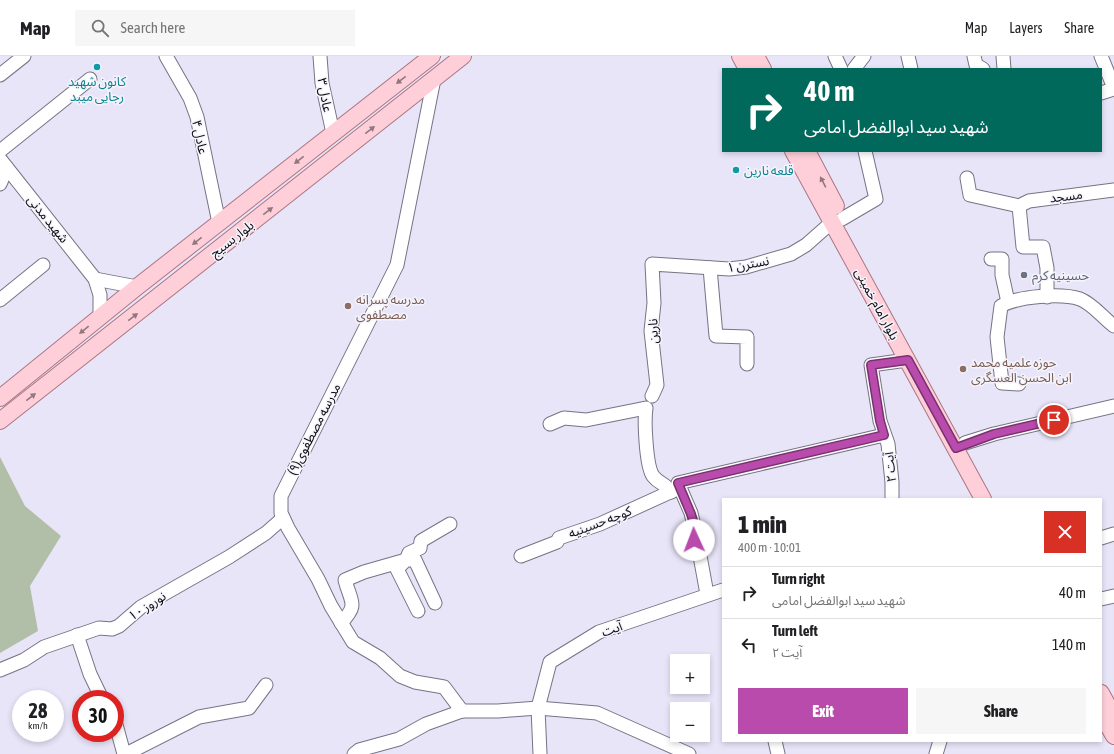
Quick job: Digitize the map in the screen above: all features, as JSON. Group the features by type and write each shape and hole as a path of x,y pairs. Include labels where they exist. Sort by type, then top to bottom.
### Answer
{"main road":[{"name":"بلوار بسیج","path":"0,398 137,287 432,56"},
{"name":"بلوار بسیج","path":"0,422 463,56"},
{"path":"740,56 746,68"},
{"path":"756,56 762,68"},
{"name":"بلوار امام خمینی","path":"794,152 837,220 883,297 960,446 983,498"},
{"name":"بلوار امام خمینی","path":"807,152 837,220 908,360 960,446 994,498"},
{"path":"1107,707 1114,736"}],"street":[{"path":"0,75 24,56"},
{"name":"عادل ۴","path":"166,56 190,98 197,117 219,224"},
{"name":"عادل ۳","path":"320,56 322,83 333,133"},
{"path":"835,56 841,68"},
{"path":"855,68 864,56"},
{"path":"908,56 911,68"},
{"path":"974,56 976,65 981,68"},
{"path":"1003,56 1004,68"},
{"path":"1101,56 1114,88 1102,93"},
{"path":"0,151 90,79"},
{"name":"مدرسه مصطفوی(۹)","path":"434,79 397,265 281,496 281,513 341,623 353,642 380,658 400,676 415,682 444,687 462,712"},
{"name":"نسترن ۱","path":"652,264 729,269 746,267 791,254 806,245 837,220 876,199 865,152"},
{"path":"0,184 4,164"},
{"name":"شهید مدنی","path":"4,164 95,279 100,295 100,317"},
{"path":"968,178 970,195 1020,206 1023,247 1043,247 1047,268 1047,297"},
{"name":"مسجد","path":"1020,206 1029,201 1114,190"},
{"path":"991,259 1002,259 1002,274 1008,302"},
{"name":"نارین","path":"652,264 654,303 651,331 657,385 652,396"},
{"path":"0,300 44,265"},
{"path":"710,268 716,336 747,337 747,364"},
{"path":"95,279 137,287"},
{"path":"1019,384 1002,383 997,337 1001,306 1008,302 1047,297 1080,299 1094,308 1114,326"},
{"name":"آیت ۲","path":"892,498 888,444 880,421 871,365 908,360"},
{"path":"960,446 994,434 1114,406"},
{"path":"550,424 564,418 586,420 646,408 645,416 649,465 652,474 657,481 677,487 691,514 696,530 693,534 694,540 700,556 707,594"},
{"name":"کوچه حسینیه","path":"521,556 557,542 559,538 600,524 677,487 884,435"},
{"name":"نوروز ۱۰","path":"0,670 24,660 44,647 99,628 112,629 119,626 141,607 266,534 283,518"},
{"path":"418,610 397,569 406,560 409,553 420,548 421,541 450,524"},
{"path":"1102,538 1114,534"},
{"path":"341,623 353,607 345,580 364,572 406,560 415,560 435,603"},
{"name":"آیت","path":"540,754 538,708 550,662 599,632 707,594 722,590"},
{"path":"1102,599 1114,596"},
{"path":"77,635 90,674 98,690"},
{"path":"121,742 125,754 199,717 249,708 266,685"},
{"path":"354,754 359,750 399,739 426,724 462,712 538,708 597,713 689,754"},
{"path":"776,742 778,754"},
{"path":"936,754 940,742"}],"green space":[{"path":"0,457 25,506 61,536 30,586 38,631 0,653"}],"place":[{"name":"کانون شهید رجایی میبد","path":"97,67"},
{"name":"قلعه نارین","path":"736,170"},
{"name":"حسینیه کرم","path":"1024,275"},
{"name":"مدرسه پسرانه مصطفوی","path":"348,306"},
{"name":"حوزه علمیه محمد ابن الحسن العسگری","path":"963,369"}],"route":[{"path":"694,540 693,534 696,530 683,492 678,483 723,471 884,435 880,421 871,365 908,360 956,448 965,443 994,434 1054,420"}]}
